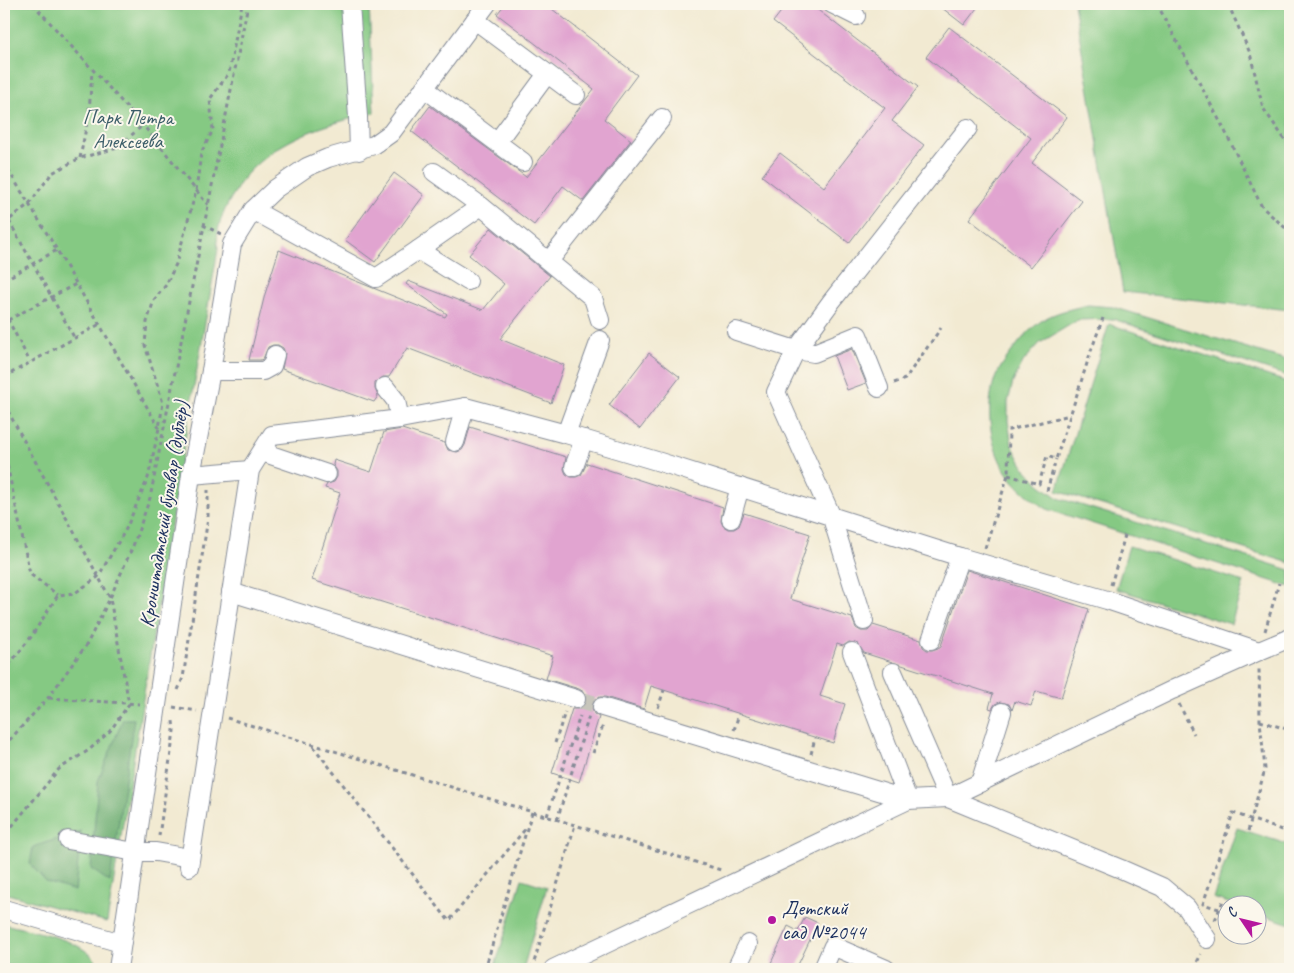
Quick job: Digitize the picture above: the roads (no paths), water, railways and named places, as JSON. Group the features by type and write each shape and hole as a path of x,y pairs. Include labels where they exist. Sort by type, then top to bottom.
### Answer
{"street":[{"path":"350,4 358,116 367,148 391,133 488,4"},
{"path":"832,4 856,16"},
{"path":"475,20 576,95"},
{"path":"497,142 547,74"},
{"path":"424,88 523,162"},
{"path":"549,260 662,118"},
{"path":"864,621 831,515 776,392 796,350 831,302 968,128"},
{"name":"Кронштадтский бульвар (дублёр)","path":"118,969 191,475 211,371 232,244 253,210 275,189 307,167 328,158 367,148"},
{"path":"434,172 481,206 593,298 600,320"},
{"path":"253,210 376,278 481,206"},
{"path":"418,250 468,281"},
{"path":"736,331 796,350 814,353 858,335 879,388"},
{"path":"566,434 600,340"},
{"path":"211,371 263,371 274,365"},
{"path":"385,387 396,401 400,418"},
{"path":"454,442 465,407"},
{"path":"68,840 134,852 156,852 189,863 250,470 272,435 400,418 465,407 584,439 960,557 1107,600 1259,651"},
{"path":"574,467 584,439"},
{"path":"262,452 328,474"},
{"path":"191,475 250,470"},
{"path":"730,519 740,487"},
{"path":"931,640 960,557"},
{"path":"231,592 576,701"},
{"path":"600,709 908,800 948,798 1172,690 1290,638"},
{"path":"852,652 908,800"},
{"path":"893,672 948,798 1162,887 1187,908 1207,939"},
{"path":"980,784 1002,712"},
{"path":"552,969 908,800"},
{"path":"4,910 121,943"},
{"path":"736,969 748,944"},
{"path":"823,969 833,946 886,969"}],"tunnel":[{"path":"576,699 602,707"}],"place":[{"name":"Детский сад №2044","path":"772,920"}],"park label":[{"name":"Парк Петра Алексеева","path":"128,129"}]}
